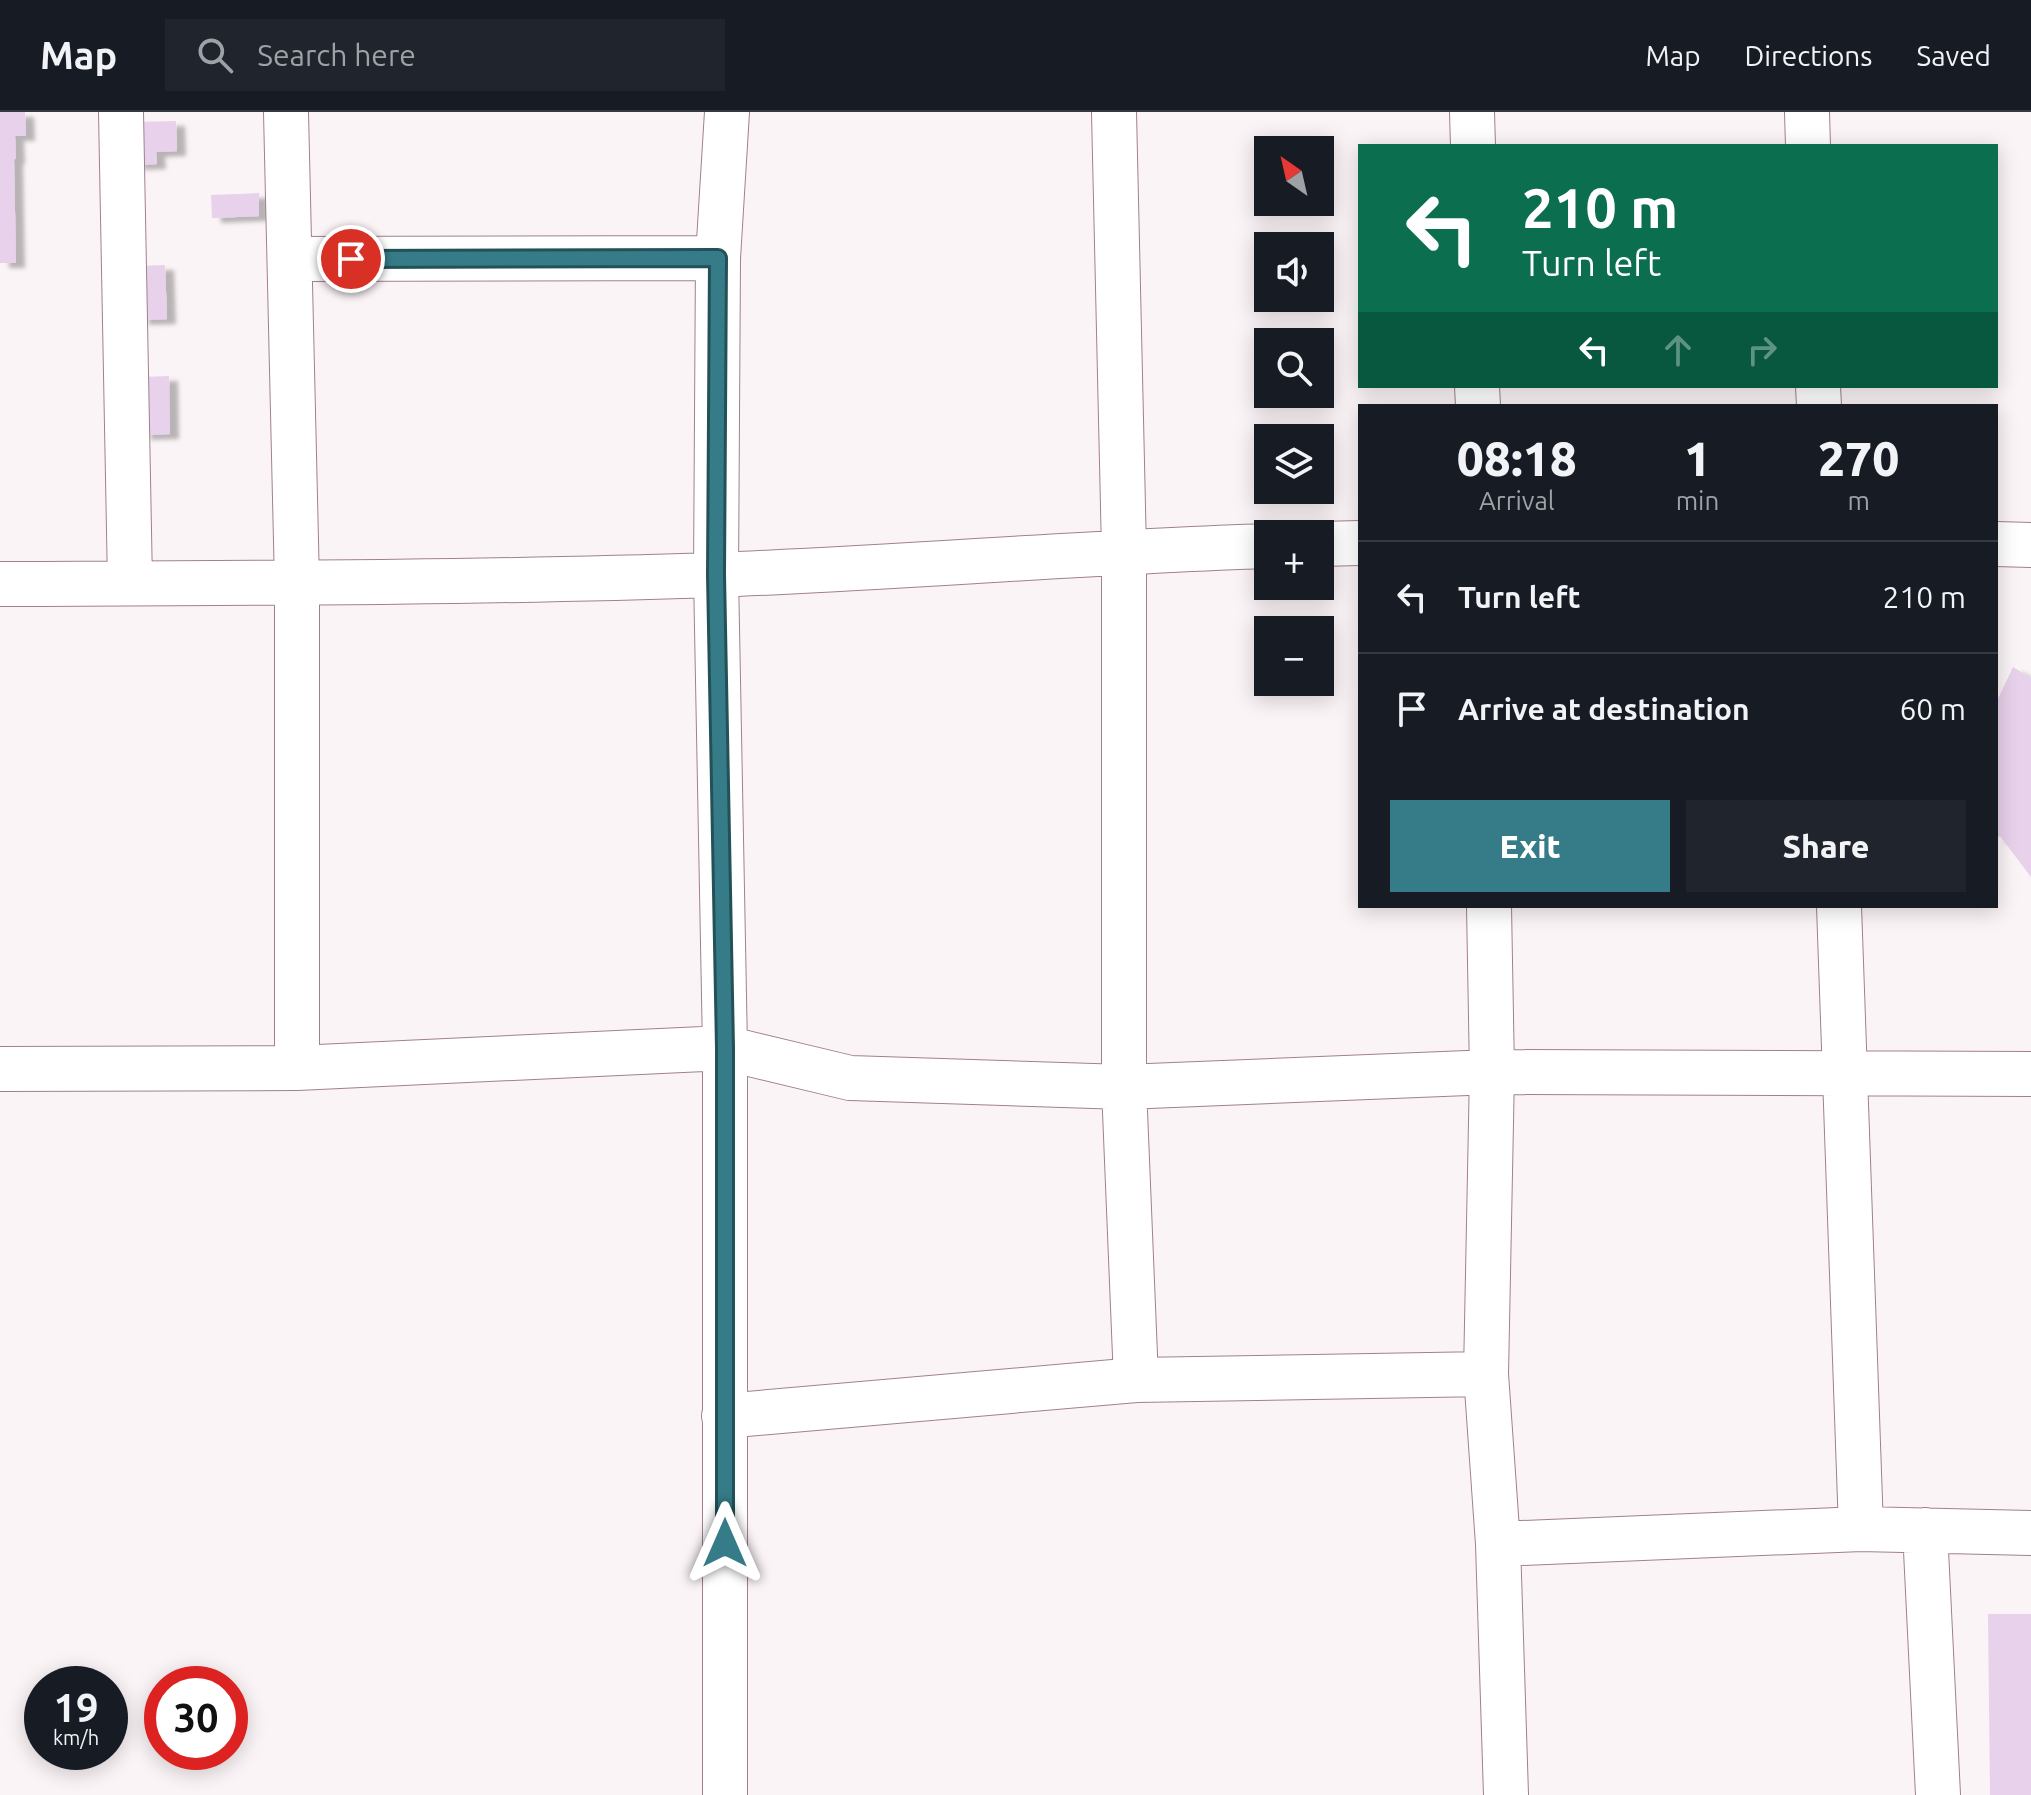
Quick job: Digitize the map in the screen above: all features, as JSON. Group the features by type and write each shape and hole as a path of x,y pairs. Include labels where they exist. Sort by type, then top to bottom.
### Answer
{"street":[{"path":"121,112 130,583"},
{"path":"286,112 297,584 297,1068"},
{"path":"725,1795 725,1048 716,575 718,258 727,112"},
{"path":"1114,112 1124,551 1124,1087 1136,1380"},
{"path":"1472,112 1473,144"},
{"path":"1807,112 1808,144"},
{"path":"290,259 718,258"},
{"path":"1334,544 1358,543"},
{"path":"1998,544 2031,545"},
{"path":"0,584 297,584 716,575 1254,546"},
{"path":"1489,908 1492,1072 1486,1374 1498,1544 1506,1795"},
{"path":"1839,908 1861,1529"},
{"path":"0,1069 297,1068 725,1048 850,1078 1124,1087 1492,1072 2031,1074"},
{"path":"724,1416 1136,1380 1486,1374"},
{"path":"1498,1544 1861,1529 2031,1533"},
{"path":"1925,1530 1938,1795"}],"building":[{"path":"0,112 25,112 26,136 15,136 16,263 0,263"},
{"path":"176,121 177,151 156,152 157,164 135,165 134,122"},
{"path":"259,193 259,216 212,218 211,195"},
{"path":"165,265 167,319 140,320 138,266"},
{"path":"169,376 170,434 142,435 141,377"},
{"path":"2013,667 2031,678 2031,877 2000,836 1998,838 1998,699"},
{"path":"1988,1614 2031,1614 2031,1795 1990,1795"}],"route":[{"path":"351,259 718,258 716,575 725,1048 725,1543"}]}
